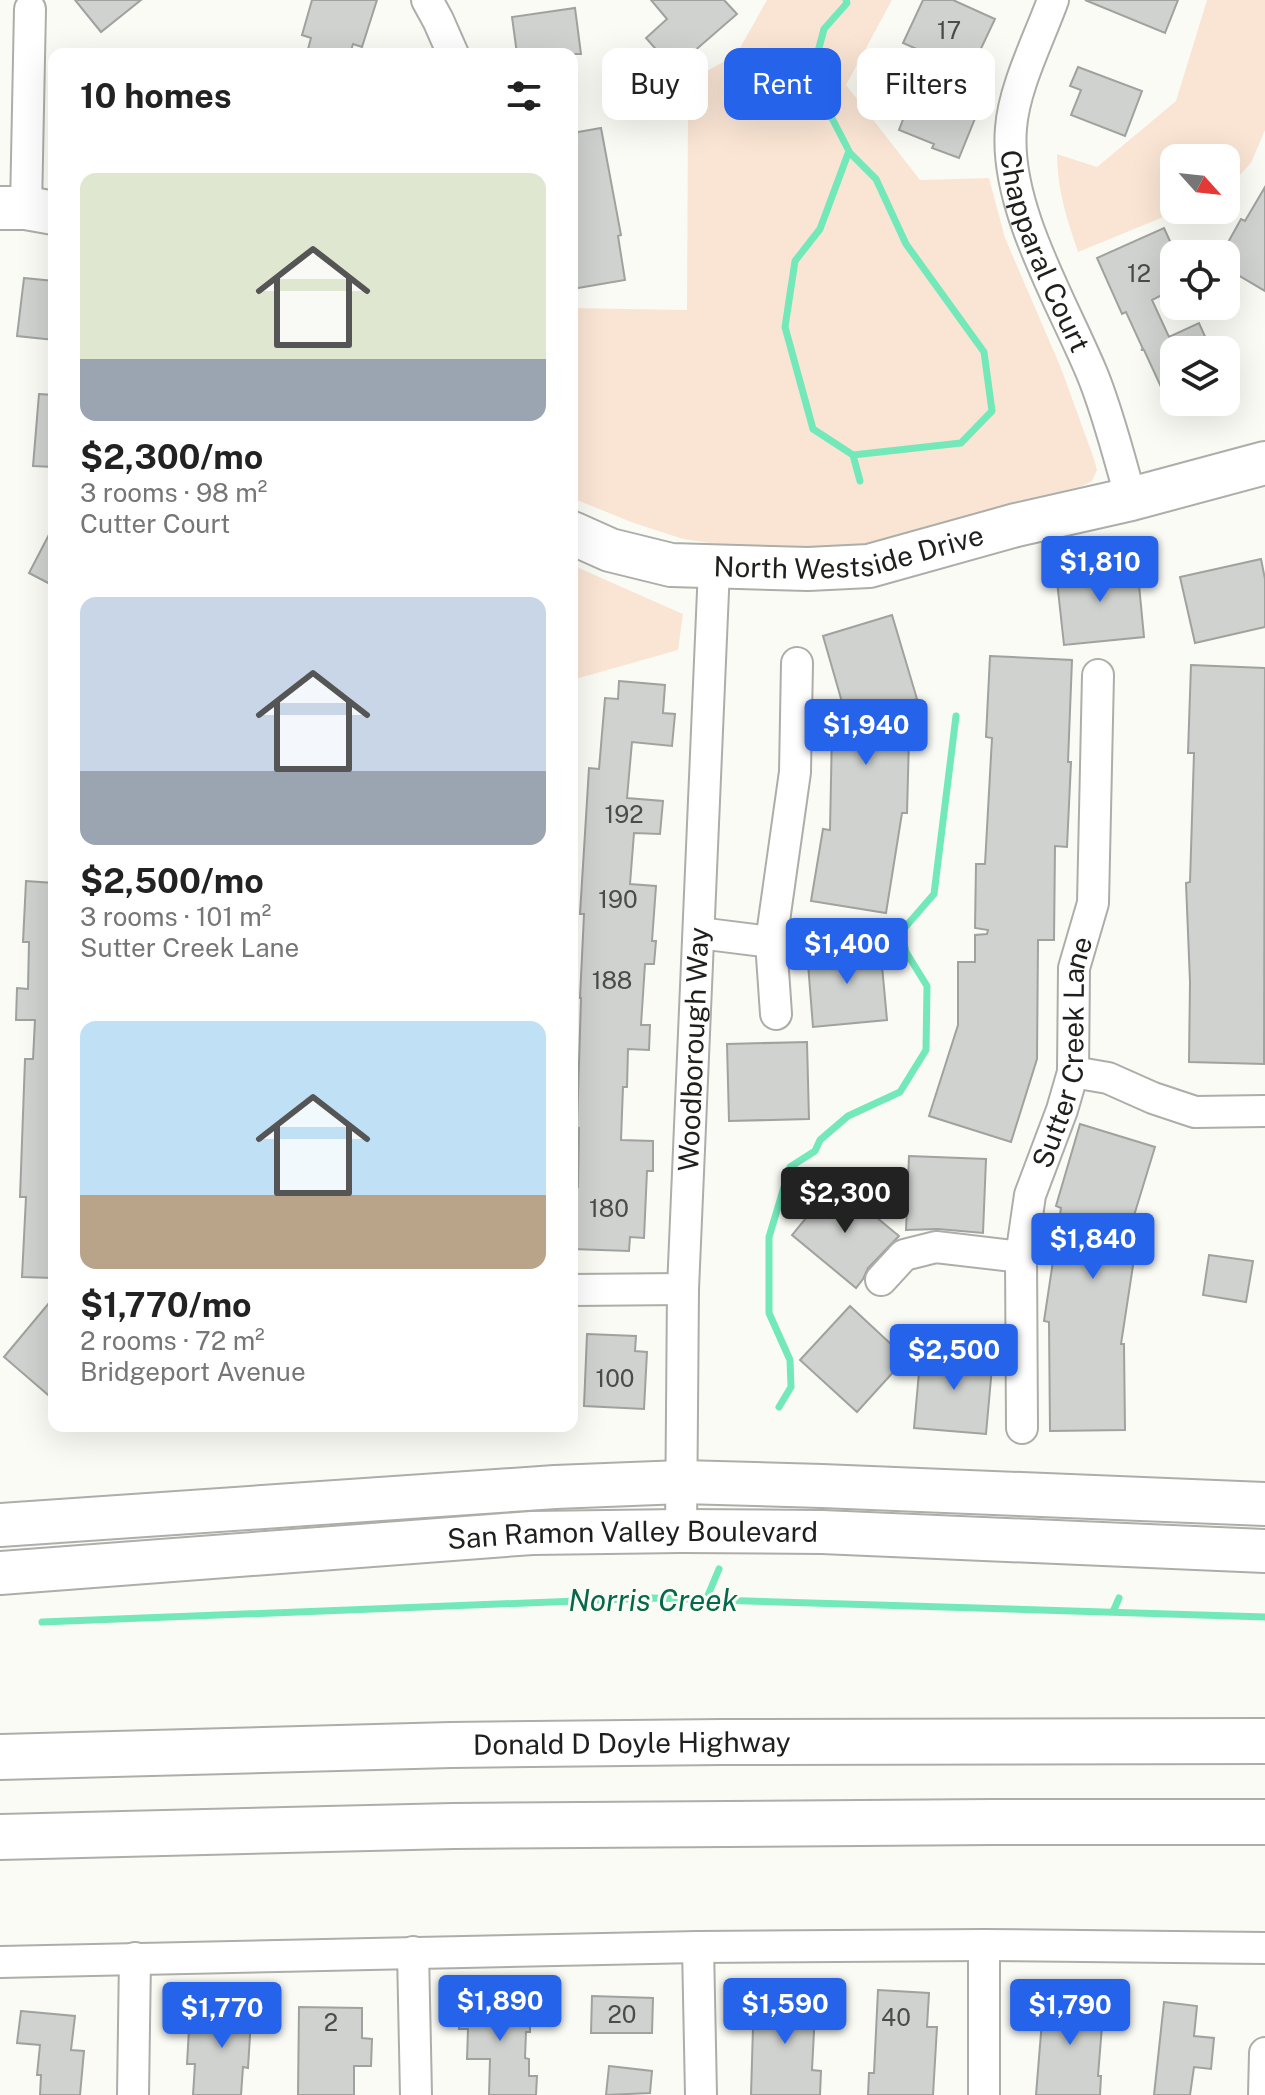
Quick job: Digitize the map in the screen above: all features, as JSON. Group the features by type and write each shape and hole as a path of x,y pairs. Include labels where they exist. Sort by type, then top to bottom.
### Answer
{"highway":[{"name":"Donald D Doyle Highway","path":"0,1757 467,1745 1265,1741"},
{"path":"0,1837 469,1826 1265,1822"}],"main road":[{"name":"North Westside Drive","path":"578,536 610,550 671,565 808,569 869,566 1016,525 1131,499 1265,463"},
{"name":"San Ramon Valley Boulevard","path":"0,1525 525,1489 682,1482 1265,1504"},
{"name":"San Ramon Valley Boulevard","path":"0,1573 532,1533 822,1532 1265,1551"}],"street":[{"path":"427,0 450,48"},
{"name":"Chapparal Court","path":"1053,0 1018,94 1011,127 1011,160 1027,226 1094,377 1131,499"},
{"path":"27,209 30,9"},
{"name":"Woodborough Way","path":"681,1531 683,1289 714,568"},
{"path":"776,1014 771,942 795,772 797,663"},
{"name":"Sutter Creek Lane","path":"1022,1428 1021,1257 1030,1195 1073,1072 1074,968 1093,903 1098,675"},
{"path":"699,933 771,942"},
{"path":"1073,1072 1108,1078 1195,1112 1265,1111"},
{"path":"881,1280 904,1255 936,1247 1021,1257"},
{"path":"578,1290 683,1289"},
{"path":"984,1945 984,2095"},
{"path":"0,1962 698,1947 984,1945 1265,1948"},
{"path":"698,1947 701,2095"},
{"path":"413,1952 416,2095"},
{"path":"133,2095 135,1958"},
{"path":"1264,2095 1265,2053"}],"shaded area":[{"path":"767,0 892,0 866,48 857,48 857,65 846,85 857,99 857,120 873,120 920,180 989,178 1005,238 1061,368 1094,459 1097,470 1092,481 868,543 826,547 737,547 683,539 578,500 578,308 687,310 688,120 708,120 708,70 724,62 724,120 841,120 841,48 740,48"},
{"path":"1207,0 1265,0 1265,130 1251,163 1240,175 1240,144 1160,144 1160,218 1078,252 1061,192 1057,154 1097,167 1176,101"},
{"path":"578,568 683,614 678,650 578,678"}],"building":[{"path":"75,0 141,0 101,32"},
{"path":"312,0 377,0 362,47 353,44 352,48 308,48 311,38 302,35"},
{"path":"651,0 724,0 737,14 698,48 655,48 646,38 667,19"},
{"path":"923,0 953,0 995,19 981,48 914,48 903,43"},
{"path":"1085,0 1178,0 1165,33"},
{"path":"575,8 581,54 578,54 578,48 516,48 512,17"},
{"path":"1078,67 1142,91 1125,136 1071,115 1081,90 1070,86"},
{"path":"903,120 974,120 959,158 899,130"},
{"path":"601,128 621,235 618,236 625,280 578,288 578,132"},
{"path":"1265,187 1265,291 1240,276 1240,240 1229,240 1241,219 1245,221"},
{"path":"1164,228 1169,240 1160,240 1160,296 1152,300 1169,336 1160,336 1160,385 1144,350 1141,350 1126,312 1122,314 1097,258"},
{"path":"24,278 48,280 48,339 17,336"},
{"path":"1199,323 1205,336 1171,336"},
{"path":"39,394 48,395 48,467 33,466"},
{"path":"48,537 48,583 29,573"},
{"path":"1261,559 1265,579 1265,627 1195,643 1180,577"},
{"path":"1137,564 1144,637 1064,645 1056,572"},
{"path":"892,615 917,699 910,701 907,813 902,813 886,913 811,901 823,829 830,830 832,730 850,730 823,636"},
{"path":"990,656 1072,660 1067,847 1055,846 1054,940 1038,940 1037,1059 1011,1142 929,1116 958,1025 958,962 975,962 975,935 987,934 988,930 975,928 976,864 985,864 992,738 986,737"},
{"path":"1191,665 1265,668 1264,1064 1189,1062 1186,883 1190,882 1194,753 1188,753"},
{"path":"619,681 665,685 663,713 675,714 672,746 632,742 627,798 663,801 660,834 634,833 630,884 656,886 652,941 656,941 654,964 645,964 641,1025 650,1025 649,1050 628,1049 627,1087 623,1087 621,1140 653,1141 653,1171 647,1171 644,1238 630,1237 629,1251 578,1249 578,1096 584,914 580,914 589,768 599,769 605,698 618,699"},
{"path":"26,881 48,883 48,1278 22,1277 26,1197 20,1197 25,1059 33,1059 35,1020 16,1020 17,988 28,989 29,942 23,942"},
{"path":"880,944 887,1020 813,1027 807,951"},
{"path":"807,1042 809,1119 729,1121 727,1044"},
{"path":"1080,1124 1155,1147 1125,1245 1136,1246 1121,1344 1124,1344 1125,1430 1050,1431 1049,1322 1044,1321 1061,1208 1056,1206"},
{"path":"909,1156 986,1159 983,1233 906,1230"},
{"path":"835,1183 899,1236 868,1268 856,1288 792,1235"},
{"path":"1209,1255 1253,1261 1246,1302 1203,1295"},
{"path":"48,1304 48,1395 4,1357"},
{"path":"850,1306 906,1358 857,1412 800,1360"},
{"path":"587,1334 636,1336 635,1351 647,1352 644,1409 584,1406"},
{"path":"921,1350 993,1356 986,1434 914,1428"},
{"path":"878,1990 929,1993 927,2027 937,2027 933,2095 868,2095 869,2073 874,2073"},
{"path":"761,1991 816,1993 812,2070 821,2071 820,2095 751,2095 753,2027 759,2027"},
{"path":"592,1996 653,1998 652,2033 591,2033"},
{"path":"1044,1996 1104,2001 1098,2076 1101,2076 1100,2095 1036,2095"},
{"path":"213,2000 252,2003 248,2068 243,2067 241,2095 193,2095 195,2064 187,2064 189,2029 211,2031"},
{"path":"460,2001 530,2002 530,2032 526,2032 525,2058 529,2059 529,2076 537,2076 536,2095 489,2095 490,2059 467,2059 468,2029 459,2029"},
{"path":"1164,2002 1197,2006 1194,2036 1214,2038 1211,2069 1194,2067 1190,2095 1154,2095"},
{"path":"299,2007 362,2008 362,2038 372,2039 371,2066 354,2066 354,2095 298,2095"},
{"path":"21,2011 75,2016 71,2050 84,2051 80,2095 40,2095 41,2075 37,2075 40,2045 17,2043"},
{"path":"609,2066 652,2071 650,2093 606,2095"}],"waterway":[{"path":"846,0 847,3 824,29 811,78 849,151 820,229 795,261 785,327 813,429 853,455 860,481"},
{"path":"849,152 876,179 906,244 984,352 992,411 961,443 853,455"},
{"path":"779,1407 791,1387 790,1360 769,1313 769,1237 790,1167 815,1151 820,1140 848,1116 900,1092 926,1050 927,986 906,952 901,932 934,894 956,716"},
{"path":"706,1600 719,1569"},
{"name":"Norris Creek","path":"42,1622 653,1598 1265,1617"},
{"path":"1113,1612 1119,1598"}]}
